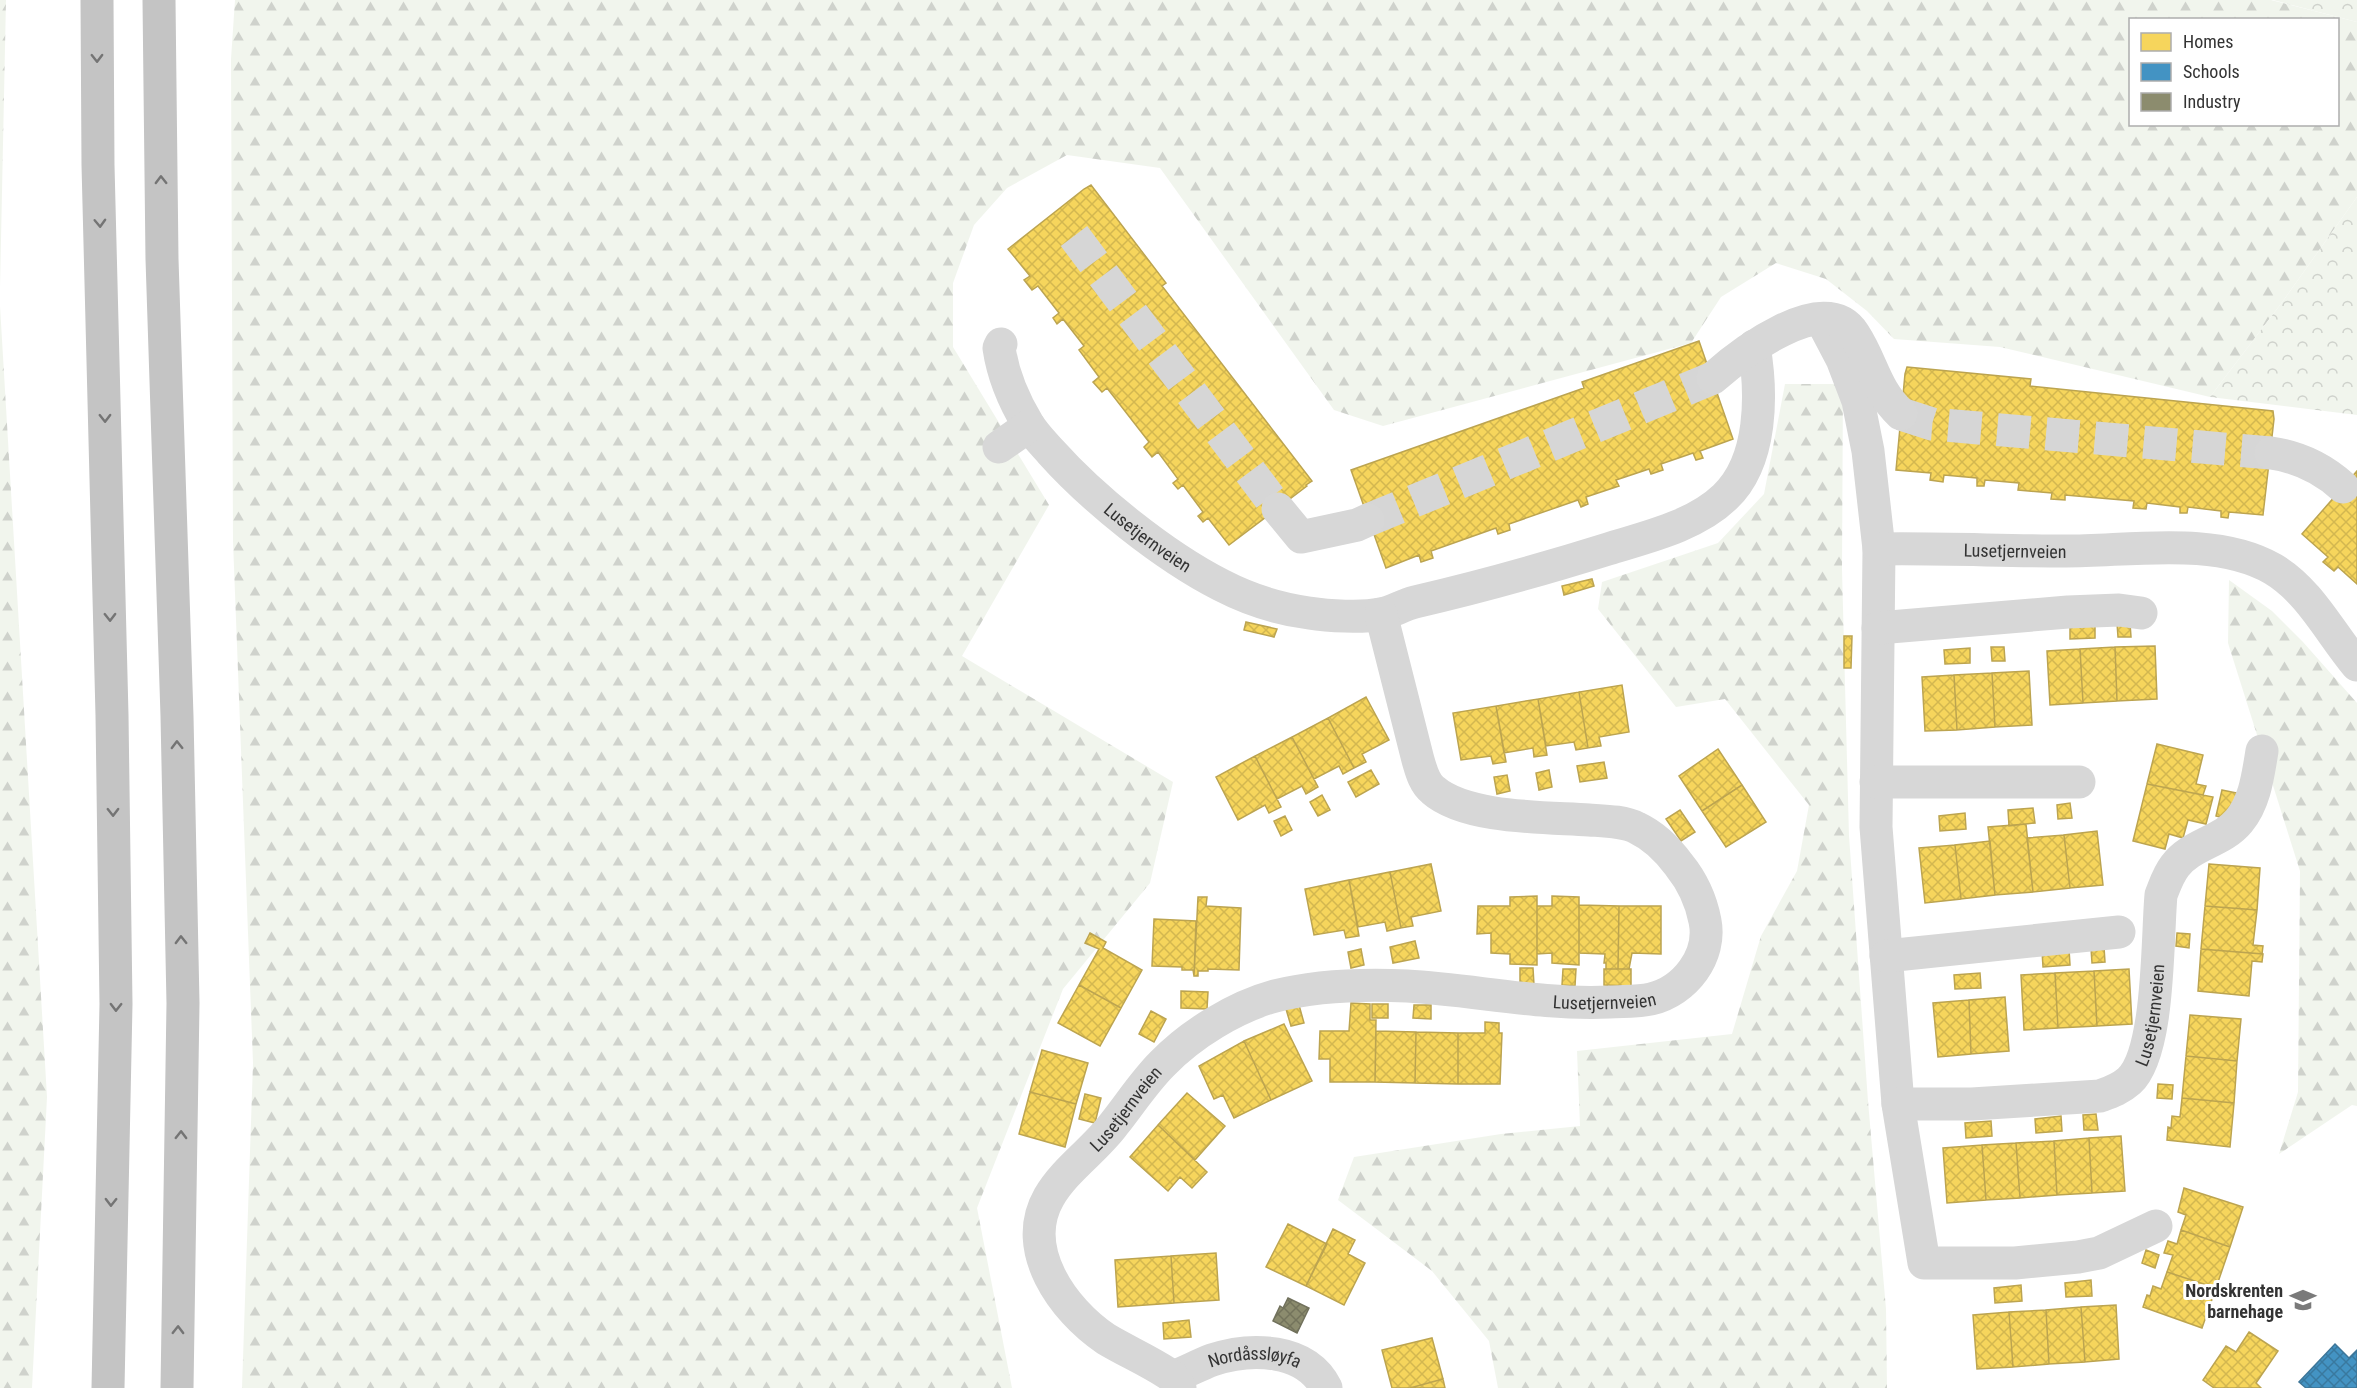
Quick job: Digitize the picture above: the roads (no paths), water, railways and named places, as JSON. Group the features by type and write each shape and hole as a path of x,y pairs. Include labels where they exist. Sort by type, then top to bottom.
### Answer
{"highway":[{"path":"97,0 98,165 112,715 116,1004 108,1388"},
{"path":"159,0 162,259 176,705 182,991 177,1388"}],"lane":[{"path":"1821,319 1842,359 1858,401 1868,451 1879,549 1876,827 1898,1104 1924,1263 2015,1263 2078,1257 2099,1253 2156,1226"},
{"path":"1713,378 1754,346 1792,325 1821,319 1844,324 1854,332 1878,386 1886,399 1901,414"},
{"name":"Lusetjernveien","path":"1001,344 999,348 1002,370 1029,426 1065,468 1155,543 1221,585 1277,607 1311,614 1381,614 1410,603 1494,583 1629,543 1697,517 1725,497 1740,479 1749,459 1759,395 1759,377 1754,346"},
{"path":"999,447 1029,426"},
{"path":"2271,453 2289,456 2307,463 2329,475 2343,487"},
{"path":"1278,509 1301,537 1357,525 1368,520"},
{"name":"Lusetjernveien","path":"1879,549 2102,551 2209,548 2262,563 2292,583 2357,665"},
{"path":"1878,628 2068,612 2118,610 2141,613"},
{"name":"Lusetjernveien","path":"1040,1220 1051,1194 1111,1129 1162,1064 1190,1040 1217,1023 1272,997 1301,991 1367,985 1409,986 1569,1002 1619,1002 1651,999 1661,995 1683,982 1697,966 1706,943 1706,924 1700,900 1688,876 1671,855 1653,838 1635,826 1615,822 1489,812 1466,807 1433,790 1424,777 1418,760 1381,614"},
{"name":"Lusetjernveien","path":"1898,1104 1972,1104 2100,1096 2116,1091 2131,1080 2142,1060 2152,1030 2159,912 2164,886 2174,867 2188,853 2226,833 2238,823 2248,809 2254,792 2262,751"},
{"path":"1876,782 2079,782"},
{"path":"1886,956 2119,932"},
{"name":"Nordåssløyfa","path":"1040,1220 1040,1245 1047,1271 1058,1290 1104,1338 1176,1383 1212,1360 1251,1354 1279,1354 1310,1366 1321,1378 1326,1388"}],"tunnel":[{"path":"1074,236 1278,509"},
{"path":"1368,520 1713,378"},
{"path":"1901,414 1932,424 2271,453"}],"place":[{"name":"Nordskrenten barnehage","path":"2303,1300"}]}
